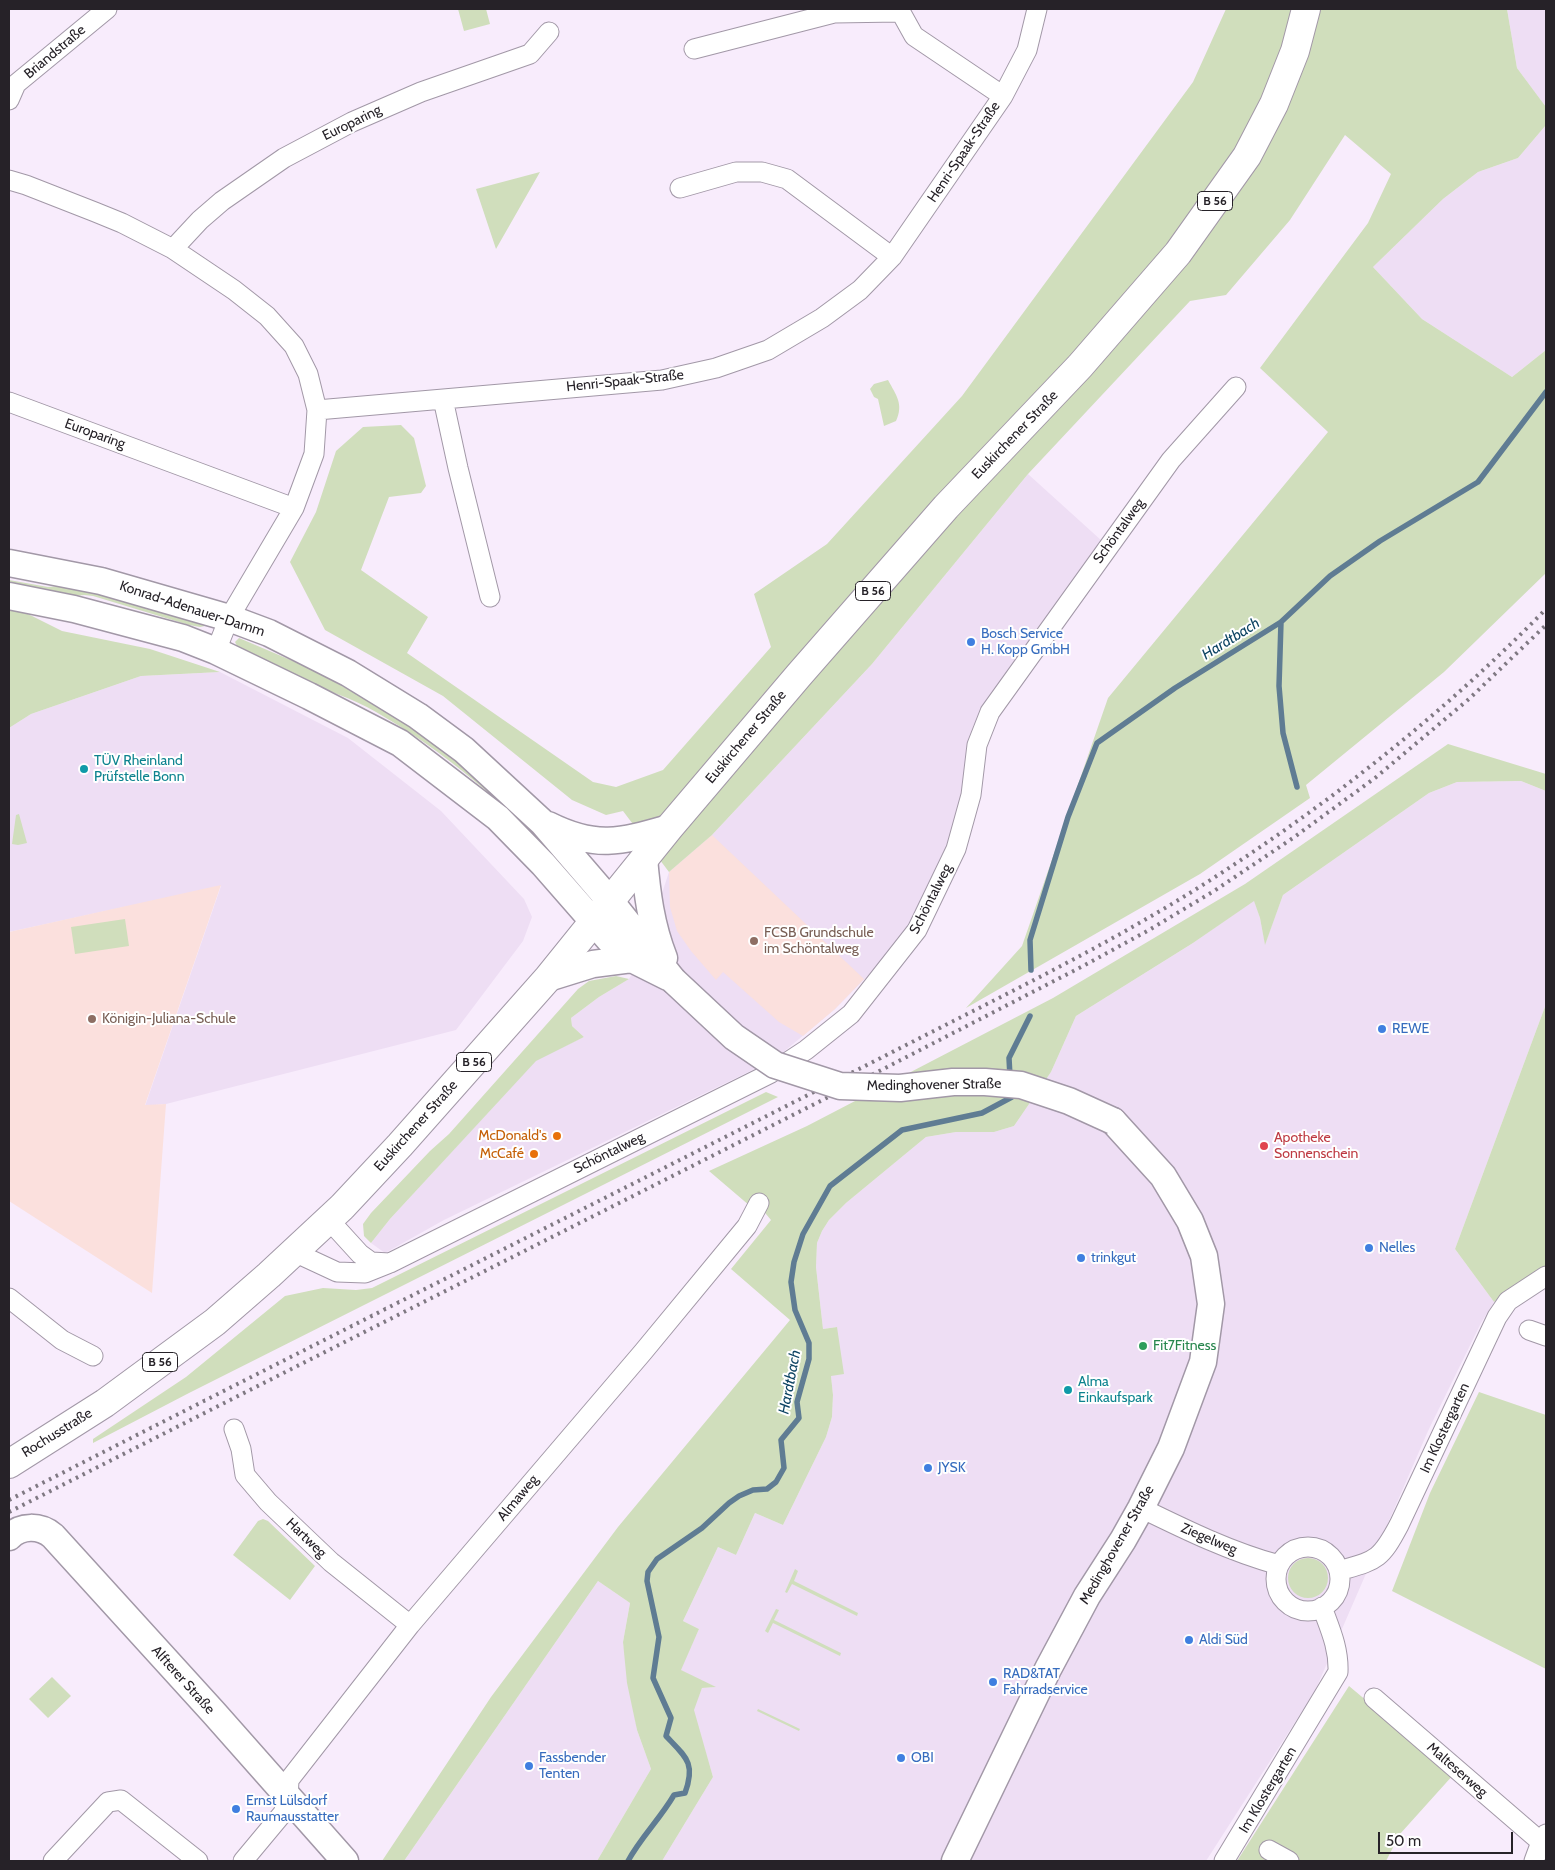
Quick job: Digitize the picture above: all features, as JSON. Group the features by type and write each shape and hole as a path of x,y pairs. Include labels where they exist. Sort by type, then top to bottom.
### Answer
{"main road":[{"name":"Euskirchener Straße","path":"105,1403 215,1322 329,1220 400,1145 548,978 611,902 644,858 799,675 946,507 1080,366 1178,253 1247,156 1274,104 1295,51 1306,9"},
{"name":"Konrad-Adenauer-Damm","path":"9,563 101,581 229,618 269,633 348,673 418,716 464,750 543,823 611,902"},
{"path":"9,596 74,609 184,638 216,651 309,696 400,743 498,818 543,864 594,923"},
{"path":"543,823 575,838 605,842 632,839 669,828"},
{"path":"548,978 593,964 632,936 644,858"},
{"name":"Medinghovener Straße","path":"611,902 632,936 673,980 734,1037 775,1065 840,1086 900,1088 953,1082 1020,1085 1069,1101 1113,1121 1163,1176 1190,1221 1204,1256 1211,1304 1203,1362 1171,1448 1141,1508 1082,1604 1048,1669 955,1861"},
{"name":"Medinghovener Straße","path":"594,923 632,936"},
{"path":"632,936 658,944 673,980"},
{"name":"Rochusstraße","path":"9,1464 105,1403"},
{"name":"Alfterer Straße","path":"9,1537 18,1531 34,1528 46,1530 53,1536 345,1861"}],"street":[{"name":"Briandstraße","path":"9,100 16,84 107,9"},
{"name":"Henri-Spaak-Straße","path":"317,410 662,380 716,368 768,350 822,318 860,290 892,257 1003,96 1027,50 1037,9"},
{"name":"Henri-Spaak-Straße","path":"694,49 834,13 899,11 914,36 1003,96"},
{"name":"Europaring","path":"173,249 200,220 284,158 352,122 421,92 530,54 549,32"},
{"path":"680,188 736,172 762,172 787,180 892,257"},
{"path":"9,180 104,215 173,249 234,290 267,316 294,346 308,374 317,410 314,454 294,508 229,618 216,651"},
{"name":"Schöntalweg","path":"294,1252 337,1272 365,1273 390,1263 771,1073 806,1050 851,1014 917,930 956,849 971,795 977,745 990,712 1171,460 1236,387"},
{"path":"443,399 490,598"},
{"name":"Europaring","path":"9,402 294,508"},
{"name":"Almaweg","path":"243,1861 283,1813 288,1798 289,1780 410,1625 671,1318 747,1226 759,1203"},
{"path":"329,1220 360,1254 371,1262 390,1263"},
{"name":"Im Klostergarten","path":"1339,1571 1375,1560 1383,1552 1399,1526 1497,1317 1508,1301 1546,1276"},
{"path":"9,1298 62,1340 93,1356"},
{"name":"Hartweg","path":"234,1429 241,1449 245,1475 268,1502 331,1562 410,1625"},
{"name":"Ziegelweg","path":"1141,1508 1200,1536 1256,1559 1279,1565"},
{"path":"1308,1547 1324,1551 1332,1558 1339,1571 1340,1583 1336,1594 1322,1607 1310,1610 1303,1610 1287,1603 1276,1585 1279,1565 1288,1554 1300,1548 1308,1547"},
{"name":"Im Klostergarten","path":"1224,1861 1338,1672 1336,1645 1322,1607"},
{"name":"Malteserweg","path":"1374,1698 1544,1838"},
{"path":"53,1861 108,1802 121,1800 198,1861"},
{"path":"1534,1861 1544,1838"},
{"path":"1269,1850 1289,1861"}],"shaded area":[{"path":"1507,9 1546,9 1546,107 1517,68"},
{"path":"1546,125 1546,350 1512,377 1422,319 1373,267 1443,199 1478,172 1518,158"},
{"path":"1028,474 1102,541 973,726 959,828 914,929 835,1009 775,1059 444,1220 385,1253 371,1243 390,1219 537,1059 584,1037 572,1026 571,1018 599,997 629,979 641,957 669,872 712,835 872,664"},
{"path":"220,672 348,738 441,811 524,899 532,917 523,941 456,1030 166,1104 145,1106 221,886 9,932 9,728 31,714 141,676"},
{"path":"1521,781 1546,791 1546,1004 1455,1249 1494,1302 1481,1323 1428,1431 1315,1691 1206,1861 662,1861 713,1777 693,1710 702,1688 715,1687 680,1670 699,1629 683,1621 718,1547 736,1555 755,1513 783,1525 826,1437 832,1417 833,1395 831,1376 837,1327 823,1329 816,1267 817,1243 829,1220 846,1203 926,1137 956,1132 994,1132 1014,1126 1051,1072 1076,1016 1193,943 1254,900 1265,944 1283,895 1429,793 1457,782"},
{"name":"FCSB Grundschule im Schöntalweg","path":"712,835 864,979 835,1009 803,1036 779,1022 723,972 716,980 691,951 677,931 670,907 669,872"},
{"name":"Königin-Juliana-Schule","path":"221,885 145,1105 166,1104 152,1293 9,1201 9,932"},
{"path":"598,1581 630,1603 623,1642 637,1730 651,1769 597,1861 404,1861"}],"green space":[{"path":"458,9 486,9 490,24 464,31"},
{"path":"1226,9 1507,9 1517,68 1546,107 1546,125 1518,158 1478,172 1443,199 1373,267 1422,319 1512,377 1546,350 1546,573 1444,672 1306,785 1310,798 1200,874 966,1008 1022,946 1108,698 1328,432 1260,368 1368,223 1391,174 1345,135 1290,220 1226,295 1190,301 1028,474 872,664 712,835 669,872 623,811 606,815 572,800 443,696 325,630 290,562 316,512 336,451 363,427 401,425 414,438 426,486 421,493 389,497 361,570 428,617 407,653 593,782 616,787 663,770 771,647 754,594 827,544 962,396 1193,82"},
{"path":"540,172 496,249 476,189"},
{"path":"888,380 898,400 899,410 896,421 884,426 878,399 874,397 870,389 874,384"},
{"path":"9,580 48,587 72,585 201,623 205,626 189,625 93,596 68,597 9,585"},
{"path":"9,610 28,614 62,631 150,649 220,672 141,676 31,714 9,728"},
{"path":"239,638 307,667 381,707 408,724 498,791 562,863 497,800 427,744 367,707 299,679 238,648 235,642"},
{"path":"1448,744 1546,774 1546,791 1521,781 1457,782 1429,793 1283,895 1265,945 1260,918 1254,901 1193,943 1076,1016 1051,1072 1014,1126 994,1132 956,1132 926,1137 846,1203 829,1220 817,1243 816,1267 823,1329 837,1327 844,1374 831,1376 833,1395 832,1417 826,1437 783,1525 755,1513 736,1555 718,1547 683,1621 699,1629 681,1670 716,1687 702,1688 694,1710 713,1777 662,1861 597,1861 651,1769 637,1730 627,1683 623,1642 630,1603 598,1581 404,1861 382,1861 491,1697 618,1527 790,1320 731,1269 771,1220 761,1208 750,1206 709,1171 807,1126 1053,998 1245,884"},
{"path":"19,814 27,843 18,845 12,844 16,815"},
{"path":"125,919 129,946 75,954 71,927"},
{"path":"616,976 629,979 599,997 571,1018 572,1026 584,1037 536,1061 390,1219 371,1243 364,1236 363,1224 371,1213 430,1151 449,1134 578,989 589,981"},
{"path":"1546,1004 1546,1266 1494,1302 1455,1249"},
{"path":"766,1092 778,1097 93,1443 93,1439 186,1377 285,1296 323,1288 356,1290 372,1288"},
{"path":"1479,1392 1546,1415 1546,1669 1392,1591 1430,1493"},
{"path":"263,1519 268,1521 315,1566 290,1600 233,1555 258,1521"},
{"path":"1312,1558 1319,1561 1325,1567 1328,1578 1327,1586 1319,1595 1312,1598 1304,1598 1297,1595 1289,1586 1288,1574 1291,1567 1300,1559"},
{"path":"795,1569 798,1571 794,1581 858,1613 857,1616 792,1584 787,1593 785,1592"},
{"path":"776,1609 779,1610 774,1620 841,1653 840,1656 773,1623 768,1633 765,1631"},
{"path":"52,1677 71,1696 48,1718 29,1699"},
{"path":"1349,1686 1454,1774 1400,1834 1386,1861 1237,1861"},
{"path":"758,1709 800,1729 799,1731 757,1711"}],"waterway":[{"name":"Hardtbach","path":"1031,970 1030,940 1068,817 1097,743 1175,688 1281,622 1330,576 1380,541 1478,482 1546,392"},
{"path":"1281,622 1279,686 1283,733 1297,787"},
{"name":"Hardtbach","path":"1010,1077 1009,1058 1030,1016"},
{"name":"Hardtbach","path":"628,1861 674,1795 685,1793 689,1774 689,1767 684,1755 666,1736 671,1718 653,1678 659,1637 647,1581 648,1572 657,1559 702,1528 739,1496 753,1490 767,1489 776,1482 784,1468 781,1440 799,1418 797,1402 809,1359 809,1343 795,1310 791,1282 794,1262 803,1234 830,1186 902,1130 982,1113 1012,1097 1012,1091"}],"railway":[{"path":"9,1500 1014,990 1157,913 1257,849 1344,786 1428,719 1468,684 1546,609"},
{"path":"9,1512 860,1081 1149,930 1214,891 1293,838 1375,778 1469,699 1546,625"}],"place":[{"name":"Bosch Service H. Kopp GmbH","path":"971,642"},
{"name":"TÜV Rheinland Prüfstelle Bonn","path":"84,769"},
{"name":"FCSB Grundschule im Schöntalweg","path":"754,941"},
{"name":"Königin-Juliana-Schule","path":"92,1019"},
{"name":"REWE","path":"1382,1029"},
{"name":"McDonald's","path":"557,1136"},
{"name":"Apotheke Sonnenschein","path":"1264,1146"},
{"name":"McCafé","path":"534,1154"},
{"name":"Nelles","path":"1369,1248"},
{"name":"trinkgut","path":"1081,1258"},
{"name":"Fit7Fitness","path":"1143,1346"},
{"name":"Alma Einkaufspark","path":"1068,1390"},
{"name":"JYSK","path":"928,1468"},
{"name":"Aldi Süd","path":"1189,1640"},
{"name":"RAD&TAT Fahrradservice","path":"993,1682"},
{"name":"OBI","path":"901,1758"},
{"name":"Fassbender Tenten","path":"529,1766"},
{"name":"Ernst Lülsdorf Raumausstatter","path":"236,1809"}]}
